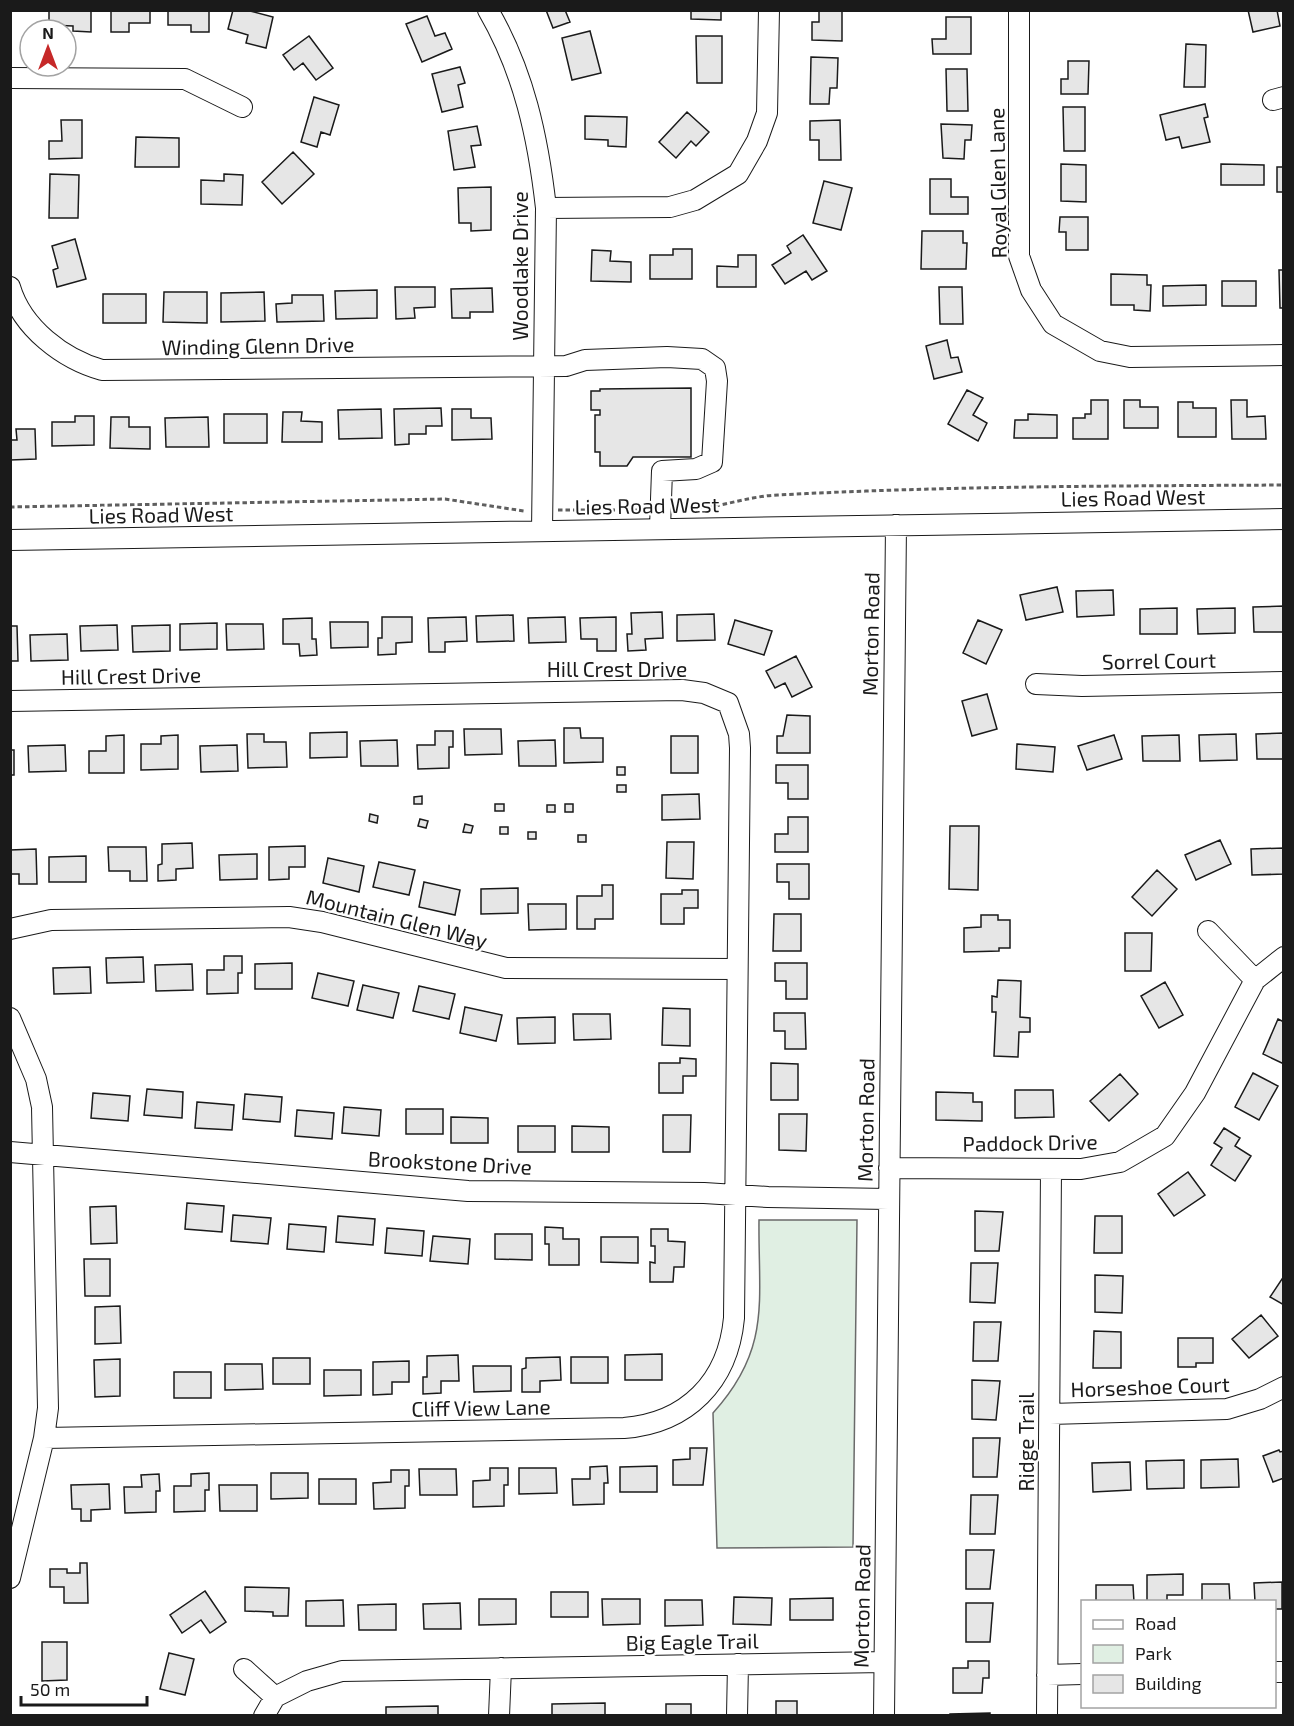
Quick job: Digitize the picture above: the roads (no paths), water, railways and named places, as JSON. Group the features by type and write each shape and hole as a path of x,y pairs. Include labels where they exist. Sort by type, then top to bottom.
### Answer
{"street":[{"name":"Woodlake Drive","path":"488,10 509,50 529,106 540,158 546,208 542,531"},
{"path":"546,208 670,207 695,200 738,174 757,141 767,112 769,10"},
{"name":"Royal Glen Lane","path":"1019,10 1019,256 1031,290 1053,324 1085,344 1116,355 1284,355"},
{"path":"10,78 185,79 242,107"},
{"name":"Winding Glenn Drive","path":"10,287 26,318 61,353 102,370 543,364 566,366 585,360 667,357 702,359 715,368 717,381 712,462 696,469 662,471 660,528"},
{"name":"Lies Road West","path":"10,540 1284,519"},
{"name":"Morton Road","path":"884,1716 896,525"},
{"name":"Sorrel Court","path":"1036,684 1082,686 1284,682"},
{"name":"Hill Crest Drive","path":"10,701 682,690 704,693 728,703 739,734 735,1195"},
{"name":"Mountain Glen Way","path":"10,929 51,920 289,917 322,922 506,968 736,969"},
{"path":"1208,931 1256,980"},
{"name":"Paddock Drive","path":"889,1168 1081,1169 1120,1162 1165,1136 1195,1093 1229,1026 1256,980 1284,957"},
{"path":"10,1018 36,1079 42,1107 48,1408 44,1438 10,1578"},
{"name":"Brookstone Drive","path":"10,1152 468,1191 888,1198"},
{"name":"Ridge Trail","path":"1047,1716 1051,1169"},
{"name":"Cliff View Lane","path":"44,1438 624,1428 661,1422 702,1396 719,1371 730,1345 734,1318 735,1195"},
{"name":"Horseshoe Court","path":"1050,1414 1227,1409 1260,1399 1284,1387"},
{"name":"Big Eagle Trail","path":"275,1697 307,1681 342,1671 884,1662"},
{"path":"738,1664 738,1716"},
{"path":"499,1716 501,1668"},
{"path":"244,1669 275,1697 264,1716"},
{"path":"1047,1675 1081,1674"}]}
